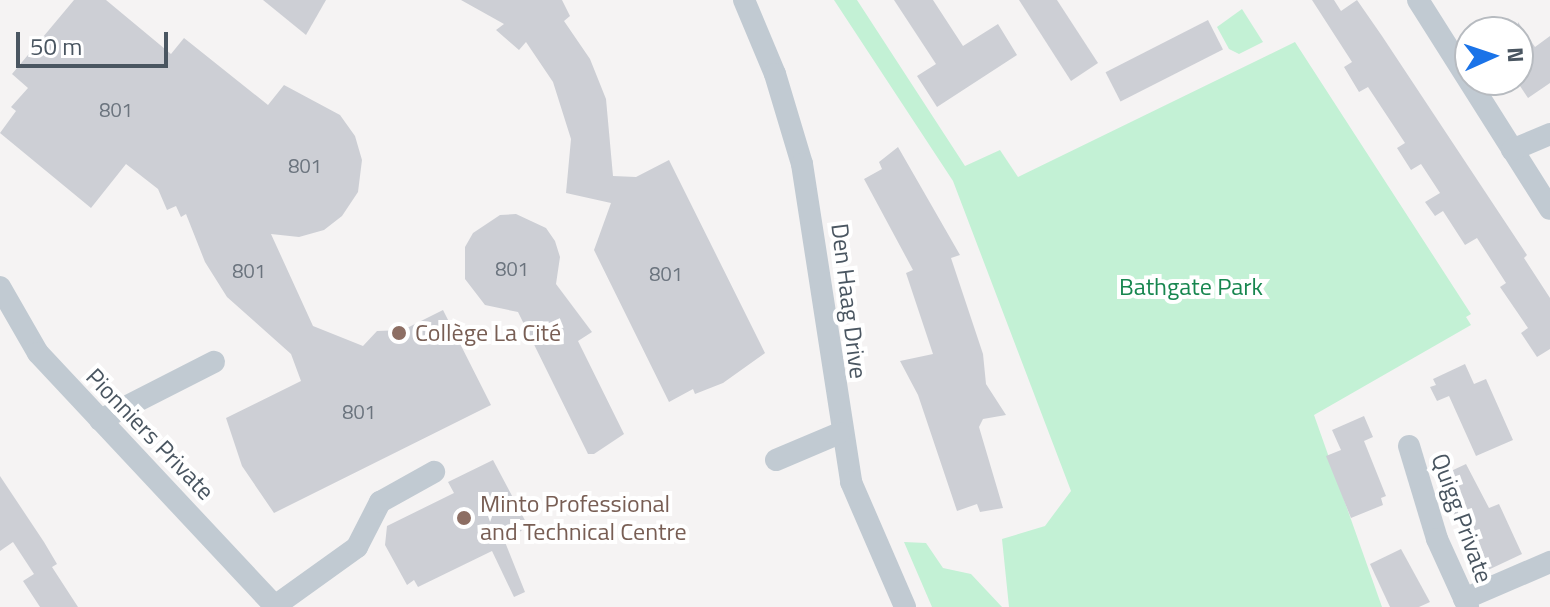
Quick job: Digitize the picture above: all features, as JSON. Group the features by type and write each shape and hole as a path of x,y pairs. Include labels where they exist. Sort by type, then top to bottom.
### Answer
{"street":[{"name":"Den Haag Drive","path":"744,0 775,74 802,164 840,433 851,482 905,607"},
{"path":"1418,0 1550,209"},
{"path":"1512,150 1550,134"},
{"name":"Pionniers Private","path":"0,287 38,353 275,606"},
{"path":"100,420 214,362"},
{"path":"776,460 840,433"},
{"name":"Quigg Private","path":"1409,446 1437,539 1466,603"},
{"path":"275,606 357,547 380,502 434,472"},
{"path":"1466,603 1550,562"}],"green space":[{"name":"Bathgate Park","path":"834,0 857,0 965,166 1000,150 1018,177 1295,42 1471,314 1466,317 1471,325 1314,415 1382,607 1009,607 1002,539 1045,526 1071,491 953,181"},
{"path":"1242,9 1263,42 1239,54 1229,49 1217,27"},
{"path":"904,542 926,543 943,568 971,574 1002,607 932,607"}],"building":[{"path":"74,0 106,0 171,54 184,38 268,105 284,85 340,115 355,136 362,160 358,192 342,216 324,230 299,237 271,234 313,326 363,346 377,331 403,330 443,310 491,405 274,513 242,466 226,418 301,381 291,354 227,297 205,262 186,214 181,217 176,206 167,210 158,189 126,164 91,208 0,133 16,111 11,107 28,88 12,74"},
{"path":"263,0 326,0 306,35"},
{"path":"461,0 562,0 570,16 564,21 590,59 606,99 613,176 636,177 669,160 765,353 723,383 695,394 693,389 669,402 594,250 611,203 566,193 571,139 553,82 526,42 519,50 496,30 504,24"},
{"path":"894,0 933,0 963,46 998,24 1017,55 937,107 917,76 936,64"},
{"path":"1019,0 1057,0 1098,63 1071,81"},
{"path":"1312,0 1334,0 1341,11 1357,0 1382,36 1527,255 1524,258 1550,298 1550,349 1537,357 1521,333 1528,328 1500,287 1506,283 1477,238 1465,245 1443,211 1435,216 1425,202 1440,193 1421,164 1411,170 1397,148 1405,143 1368,87 1359,92 1344,67 1352,62"},
{"path":"1208,20 1223,49 1121,102 1106,72"},
{"path":"1550,36 1550,83 1534,94 1534,46"},
{"path":"898,147 960,255 951,258 983,354 986,384 1006,415 983,419 979,427 1003,508 980,512 977,504 957,511 918,395 900,361 933,354 906,273 913,270 864,179 882,169 879,162"},
{"path":"516,214 546,228 555,241 560,257 556,284 592,332 578,341 624,434 594,454 588,454 518,312 485,305 465,279 465,247 473,233 500,215"},
{"path":"1465,364 1474,384 1486,379 1513,440 1476,456 1449,396 1437,401 1430,387 1436,385 1433,379"},
{"path":"1364,416 1373,437 1364,441 1386,496 1381,498 1383,505 1351,518 1326,456 1341,450 1332,430"},
{"name":"Minto Professional and Technical Centre","path":"493,460 528,526 505,542 525,592 514,597 492,551 418,587 414,580 407,585 385,545 387,526 454,493 448,482"},
{"path":"1466,464 1489,508 1499,504 1522,554 1488,570 1483,561 1478,564 1436,478"},
{"path":"0,476 44,542 57,564 52,567 78,607 40,607 23,581 34,574 13,542 0,551"},
{"path":"1401,549 1430,602 1419,607 1390,607 1370,564"}],"place":[{"name":"Collège La Cité","path":"399,333"},
{"name":"Minto Professional and Technical Centre","path":"464,518"}]}
